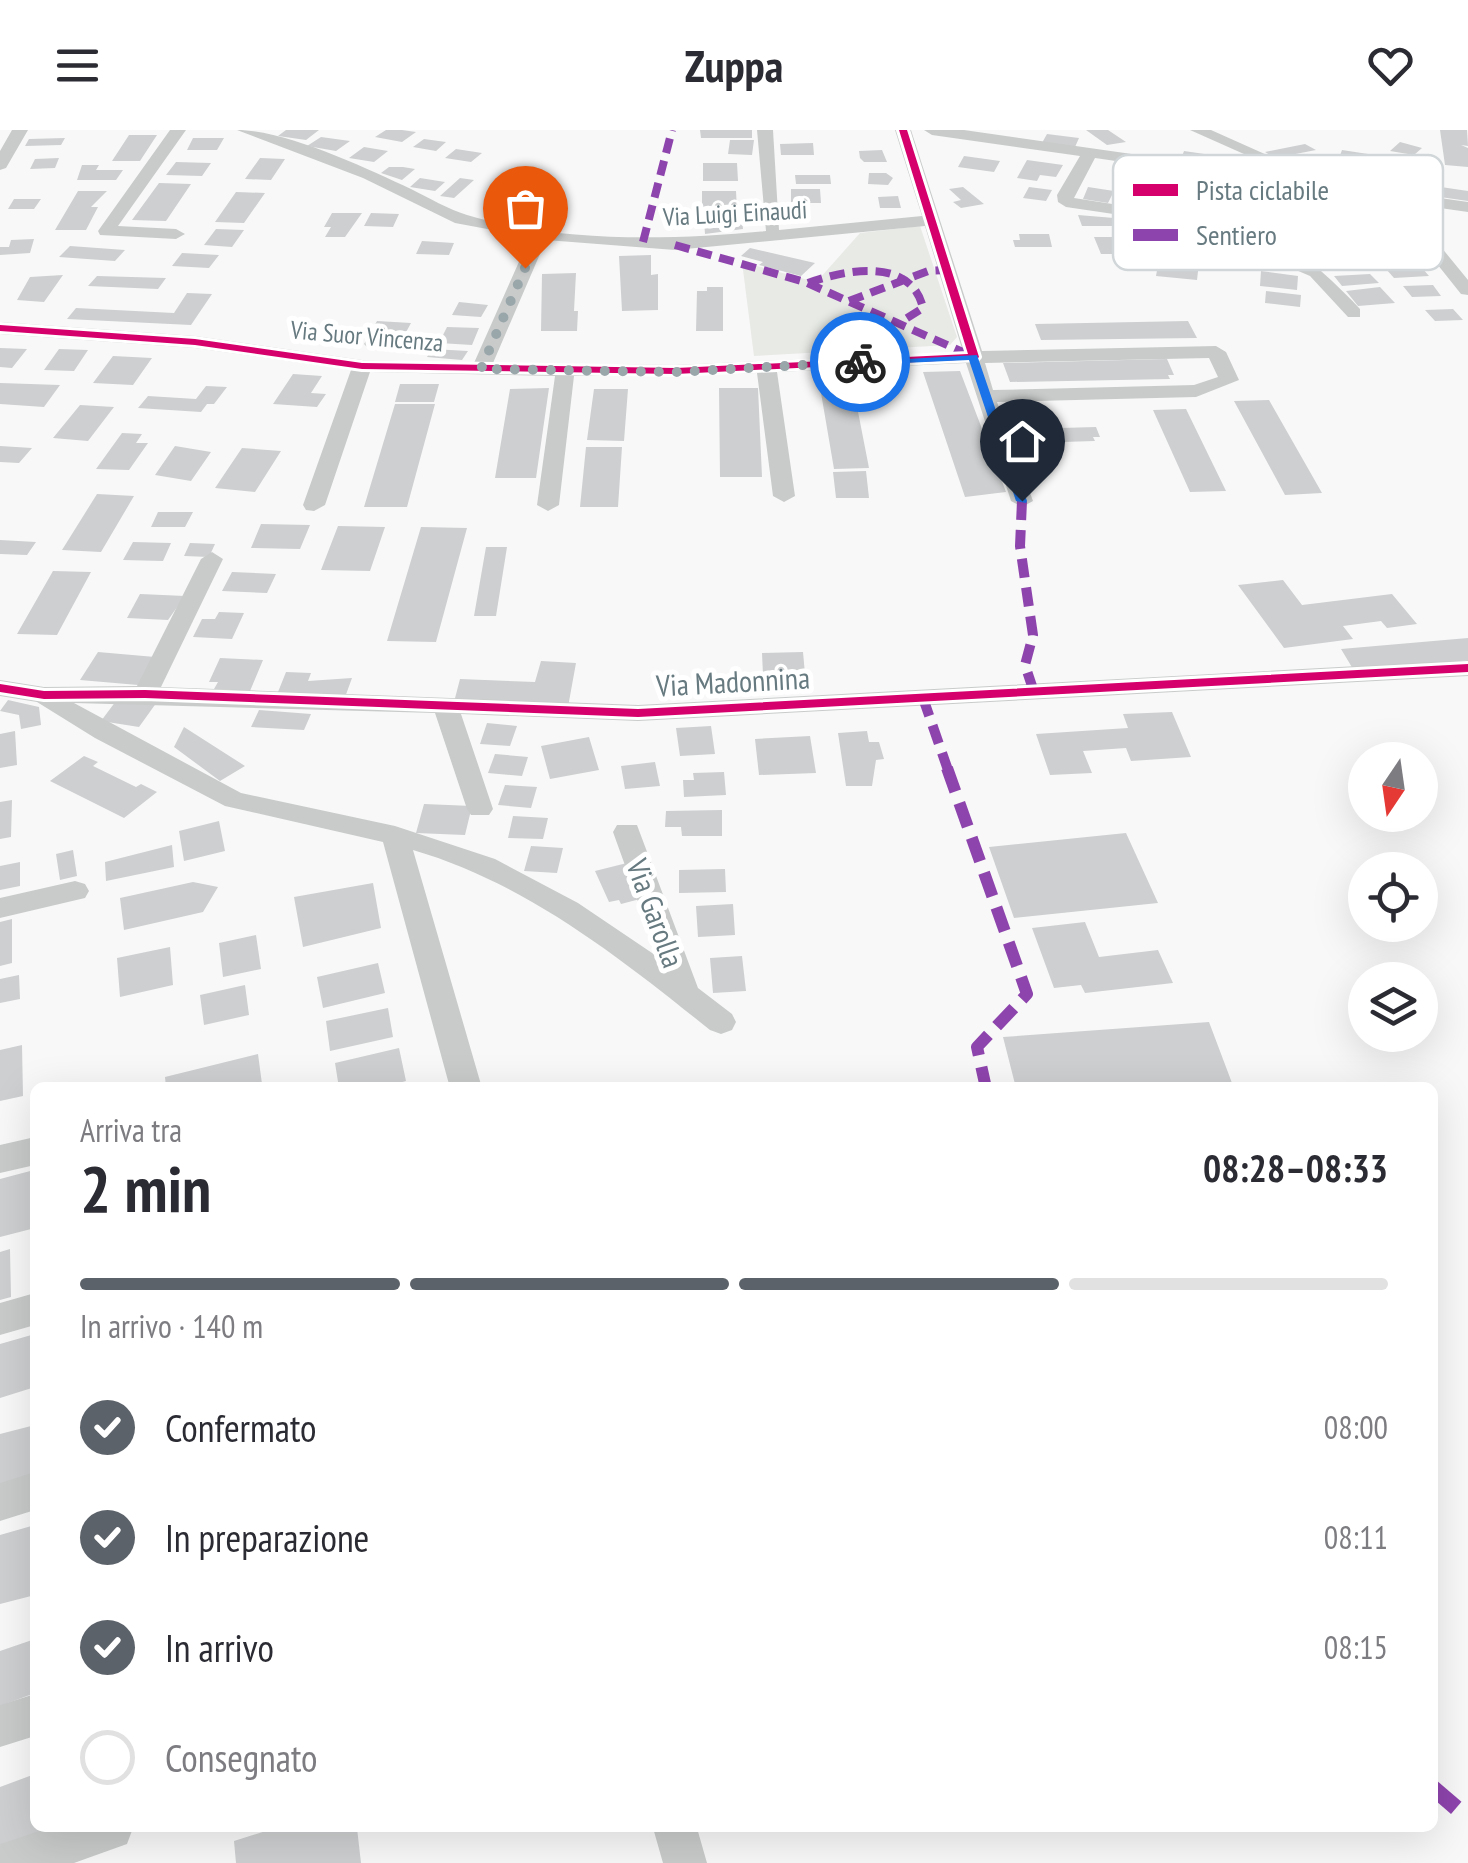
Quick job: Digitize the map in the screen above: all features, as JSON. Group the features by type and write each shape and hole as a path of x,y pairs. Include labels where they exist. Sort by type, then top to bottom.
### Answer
{"street":[{"path":"0,165 20,130"},
{"path":"176,234 106,231 178,130"},
{"name":"Via Luigi Einaudi","path":"245,130 369,175 460,219 540,234 675,245 932,220"},
{"path":"765,130 772,228"},
{"path":"903,130 1022,501"},
{"path":"932,130 1113,156"},
{"path":"1075,130 1110,156"},
{"path":"1198,130 1257,155"},
{"path":"1090,153 1064,199 1071,204 1113,211"},
{"path":"1443,204 1468,208"},
{"path":"481,369 540,234"},
{"path":"1443,261 1466,290"},
{"path":"1311,270 1354,313"},
{"name":"Via Suor Vincenza","path":"0,328 196,342 362,366 481,369 676,372 974,357 1216,352 1229,380 1196,391 986,396"},
{"name":"Via Suor Vincenza","path":"314,505 362,366"},
{"path":"766,366 784,496"},
{"path":"548,505 565,370"},
{"path":"145,694 212,559"},
{"name":"Via Madonnina","path":"0,688 44,694 145,694 638,713 1468,668"},
{"path":"44,694 104,732 234,800 445,847 520,880 623,945 720,1022"},
{"path":"446,707 480,810"},
{"name":"Via Garolla","path":"627,832 686,995"},
{"path":"395,836 464,1082"},
{"path":"0,908 75,891"},
{"path":"0,1159 30,1152"},
{"path":"0,1319 30,1310"},
{"path":"0,1502 30,1493"},
{"path":"0,1726 30,1717"},
{"path":"9,1863 99,1832"},
{"path":"676,1832 685,1863"}],"shaded area":[{"path":"920,226 957,337 950,345 754,356 742,262 812,281 820,278 860,233"}],"building":[{"path":"286,130 319,130 306,140 278,136"},
{"path":"386,130 416,132 402,142 375,137"},
{"path":"700,130 752,130 752,138 701,138"},
{"path":"1086,130 1108,130 1126,142 1107,145"},
{"path":"1440,130 1467,130 1468,146 1461,145 1468,148 1468,167 1445,165"},
{"path":"1047,134 1079,138 1075,147 1042,143"},
{"path":"129,135 157,135 140,161 112,161"},
{"path":"321,137 350,141 336,151 307,146"},
{"path":"65,138 61,145 25,146 29,139"},
{"path":"193,138 224,138 217,150 187,150"},
{"path":"424,139 446,142 436,151 413,147"},
{"path":"730,140 754,140 752,155 728,154"},
{"path":"1400,142 1422,148 1414,155 1390,151"},
{"path":"813,143 814,155 781,155 780,144"},
{"path":"1305,144 1316,150 1290,155 1265,152"},
{"path":"364,147 388,151 374,162 349,158"},
{"path":"456,149 482,153 471,162 445,158"},
{"path":"882,150 887,162 864,162 860,158 859,151"},
{"path":"1342,150 1368,154 1368,155 1340,155"},
{"path":"964,156 1000,161 994,172 958,167"},
{"path":"59,158 55,168 30,169 35,159"},
{"path":"260,158 285,159 271,180 245,179"},
{"path":"1027,160 1063,165 1056,177 1040,175 1037,181 1017,178"},
{"path":"176,162 211,163 202,176 166,175"},
{"path":"703,163 737,163 738,181 703,181"},
{"path":"82,165 99,165 96,170 123,170 116,180 77,180"},
{"path":"389,167 415,169 402,180 381,173"},
{"path":"869,173 886,173 893,178 888,185 868,184"},
{"path":"795,175 830,175 831,184 796,184"},
{"path":"518,176 545,179 536,189 509,185"},
{"path":"420,178 445,182 435,191 410,187"},
{"path":"460,178 474,180 454,198 440,196"},
{"path":"159,183 191,184 166,221 132,220"},
{"path":"963,187 984,204 961,208 953,202 961,200 949,189"},
{"path":"1029,187 1052,190 1046,201 1023,198"},
{"path":"1088,187 1113,191 1108,203 1083,199"},
{"path":"1443,187 1468,191 1468,201 1443,197"},
{"path":"791,189 820,189 821,203 791,203"},
{"path":"78,191 107,191 91,207 98,207 86,230 55,230"},
{"path":"702,191 736,191 737,210 702,210"},
{"path":"236,192 265,193 244,223 215,222"},
{"path":"898,196 901,208 880,208 878,197"},
{"path":"14,199 41,199 34,209 8,209"},
{"path":"493,210 548,218 538,228 484,220"},
{"path":"332,213 362,213 345,237 325,237 331,227 324,227"},
{"path":"371,213 399,214 393,227 364,226"},
{"path":"1078,215 1113,218 1113,226 1082,226"},
{"path":"742,220 743,229 705,234 704,221"},
{"path":"216,229 244,230 232,247 204,245"},
{"path":"1019,234 1049,234 1052,247 1015,247 1013,240 1020,240"},
{"path":"1094,237 1113,237 1113,254 1101,254"},
{"path":"34,239 30,253 0,255 0,247 9,247 11,240"},
{"path":"422,241 454,243 449,255 416,254"},
{"path":"70,246 125,250 115,261 59,257"},
{"path":"750,248 815,263 801,276 741,256"},
{"path":"182,253 219,255 209,268 172,266"},
{"path":"651,255 651,275 658,274 658,310 622,311 619,256"},
{"path":"1157,270 1198,270 1197,280 1156,276"},
{"path":"1387,270 1424,270 1429,276 1394,278"},
{"path":"1261,271 1298,276 1297,290 1260,286"},
{"path":"576,273 577,331 541,331 542,274"},
{"path":"1370,274 1379,283 1342,286 1334,276"},
{"path":"63,275 44,302 17,300 30,277"},
{"path":"97,276 166,278 158,289 88,286"},
{"path":"1433,285 1441,296 1412,297 1403,286"},
{"path":"707,287 723,287 723,331 696,331 697,291 707,291"},
{"path":"1380,287 1395,303 1358,306 1346,291"},
{"path":"1266,291 1301,295 1300,307 1265,303"},
{"path":"187,293 212,294 191,325 67,319 76,308 174,313"},
{"path":"459,302 488,305 481,317 452,315"},
{"path":"1453,309 1463,320 1435,321 1425,310"},
{"path":"377,321 411,323 398,347 367,347 364,344"},
{"path":"1188,321 1197,338 1041,340 1035,324"},
{"path":"447,327 479,328 472,345 439,343"},
{"path":"0,348 27,349 12,368 0,367"},
{"path":"59,349 88,350 74,371 44,370"},
{"path":"432,349 468,351 462,360 427,357"},
{"path":"113,356 152,358 133,385 93,383"},
{"path":"1167,359 1174,375 1168,375 1170,379 1010,382 1003,363"},
{"path":"960,371 1006,492 965,497 923,372"},
{"path":"293,374 322,376 311,393 326,394 317,407 273,404"},
{"path":"0,383 60,385 44,407 0,404"},
{"path":"400,384 439,384 434,402 395,402"},
{"path":"206,386 227,387 214,404 207,404 201,412 138,408 148,396 196,399"},
{"path":"853,386 869,468 834,469 820,387"},
{"path":"549,388 536,478 495,478 510,389"},
{"path":"719,388 758,388 762,477 720,477"},
{"path":"594,389 628,389 624,441 587,440"},
{"path":"1269,400 1322,493 1285,495 1234,401"},
{"path":"395,404 435,404 407,507 364,507"},
{"path":"80,405 114,407 88,441 53,438"},
{"path":"1186,409 1226,491 1190,492 1153,410"},
{"path":"1096,427 1100,437 1093,437 1095,441 1030,443 1025,429"},
{"path":"122,433 142,434 136,443 148,443 129,470 96,469"},
{"path":"0,446 32,448 19,463 0,462"},
{"path":"175,446 211,452 191,481 155,475"},
{"path":"586,447 622,447 618,507 580,507"},
{"path":"242,448 281,451 255,492 215,488"},
{"path":"866,471 869,498 836,498 833,472"},
{"path":"97,494 134,496 101,552 62,550"},
{"path":"158,512 193,512 185,527 151,527"},
{"path":"261,524 310,525 300,549 251,548"},
{"path":"338,526 385,527 370,571 321,570"},
{"path":"421,527 467,528 436,642 387,641"},
{"path":"0,540 36,542 27,555 0,554"},
{"path":"133,542 171,543 163,561 123,560"},
{"path":"190,543 215,544 209,557 184,556"},
{"path":"486,547 507,547 496,616 474,616"},
{"path":"53,571 91,572 57,635 17,634"},
{"path":"232,572 276,574 267,593 222,591"},
{"path":"1283,580 1302,605 1392,594 1417,624 1387,628 1381,621 1343,626 1353,639 1284,648 1238,585"},
{"path":"140,594 185,596 168,620 127,618"},
{"path":"219,612 244,613 232,639 193,637 202,619 215,619"},
{"path":"1468,638 1468,660 1402,668 1353,669 1341,649"},
{"path":"98,652 155,657 138,685 80,680"},
{"path":"803,652 805,674 763,675 762,653"},
{"path":"220,658 263,660 250,691 214,689 218,682 209,682"},
{"path":"541,661 576,663 568,707 454,702 460,679 535,682"},
{"path":"286,672 311,673 308,681 352,678 344,700 276,697"},
{"path":"119,697 157,702 139,727 101,721"},
{"path":"8,700 39,707 41,725 21,729 19,715 0,711"},
{"path":"259,710 311,714 304,730 251,727"},
{"path":"1172,712 1191,757 1131,761 1126,748 1083,751 1092,773 1050,775 1036,734 1128,728 1123,714"},
{"path":"487,723 517,726 510,746 480,744"},
{"path":"711,726 715,754 680,756 676,728"},
{"path":"184,727 245,766 220,781 174,747"},
{"path":"15,731 17,765 0,768 0,734"},
{"path":"867,731 869,742 879,742 884,759 876,760 872,786 846,786 838,733"},
{"path":"810,736 816,773 759,775 755,739"},
{"path":"589,737 599,770 550,779 541,746"},
{"path":"495,754 528,757 522,776 488,773"},
{"path":"84,756 98,762 93,766 136,787 141,784 157,792 124,818 50,781"},
{"path":"655,762 660,786 625,789 621,766"},
{"path":"724,772 726,795 684,797 683,780 694,780 693,773"},
{"path":"505,785 537,787 531,808 498,805"},
{"path":"12,800 11,837 0,839 0,802"},
{"path":"424,804 472,806 465,835 416,833"},
{"path":"722,810 722,836 682,836 681,827 665,827 666,811"},
{"path":"513,816 548,818 543,839 508,838"},
{"path":"219,821 225,851 184,861 179,831"},
{"path":"1126,833 1158,903 1014,918 989,847"},
{"path":"172,845 174,867 106,881 105,862"},
{"path":"531,846 563,848 557,873 524,871"},
{"path":"73,850 77,876 60,880 56,854"},
{"path":"20,862 20,886 0,890 0,866"},
{"path":"627,863 644,898 621,904 619,900 609,902 595,871"},
{"path":"725,869 726,892 679,893 679,870"},
{"path":"193,882 218,887 203,912 124,930 120,898"},
{"path":"373,883 381,928 303,947 294,897"},
{"path":"733,904 735,935 698,937 696,906"},
{"path":"12,919 12,963 0,966 0,922"},
{"path":"1085,922 1099,957 1158,950 1173,983 1085,993 1081,985 1054,988 1032,928"},
{"path":"256,935 261,969 223,977 219,943"},
{"path":"170,947 173,985 120,997 117,958"},
{"path":"742,956 746,991 713,993 710,958"},
{"path":"378,963 385,993 323,1008 317,977"},
{"path":"19,975 20,999 0,1003 0,979"},
{"path":"245,985 249,1015 204,1025 200,995"},
{"path":"388,1008 393,1037 330,1051 326,1021"},
{"path":"1209,1022 1232,1082 1014,1082 1003,1037"},
{"path":"22,1045 23,1096 0,1101 0,1050"},
{"path":"399,1048 406,1081 338,1082 335,1063"},
{"path":"258,1054 262,1082 165,1082 165,1077"},
{"path":"30,1171 30,1229 0,1237 0,1179"},
{"path":"10,1249 11,1297 0,1300 0,1252"},
{"path":"30,1335 30,1389 0,1398 0,1344"},
{"path":"30,1426 30,1485 0,1493 0,1434"},
{"path":"30,1526 30,1596 0,1604 0,1535"},
{"path":"30,1641 30,1695 0,1706 0,1651"},
{"path":"30,1776 30,1832 50,1832 51,1841 0,1860 0,1787"},
{"path":"262,1832 357,1832 361,1863 236,1863 234,1841"}],"marked path":[{"path":"643,242 672,130"},
{"path":"675,245 805,282 965,353"},
{"path":"808,283 856,270 894,276 914,288 923,308 899,323"},
{"path":"849,301 928,271 947,270"},
{"path":"1022,501 1020,546 1033,635 1025,665 1034,692"},
{"path":"923,698 1027,994 977,1047 985,1082"},
{"path":"1438,1792 1468,1818"}],"cycle path":[{"path":"0,328 195,342 362,366 676,371 974,357 903,130"},
{"path":"0,688 44,695 145,694 638,713 1468,668"}],"way so far":[{"path":"525,268 481,369 676,372 860,362"}],"route":[{"path":"860,362 974,357 1022,501"}]}
